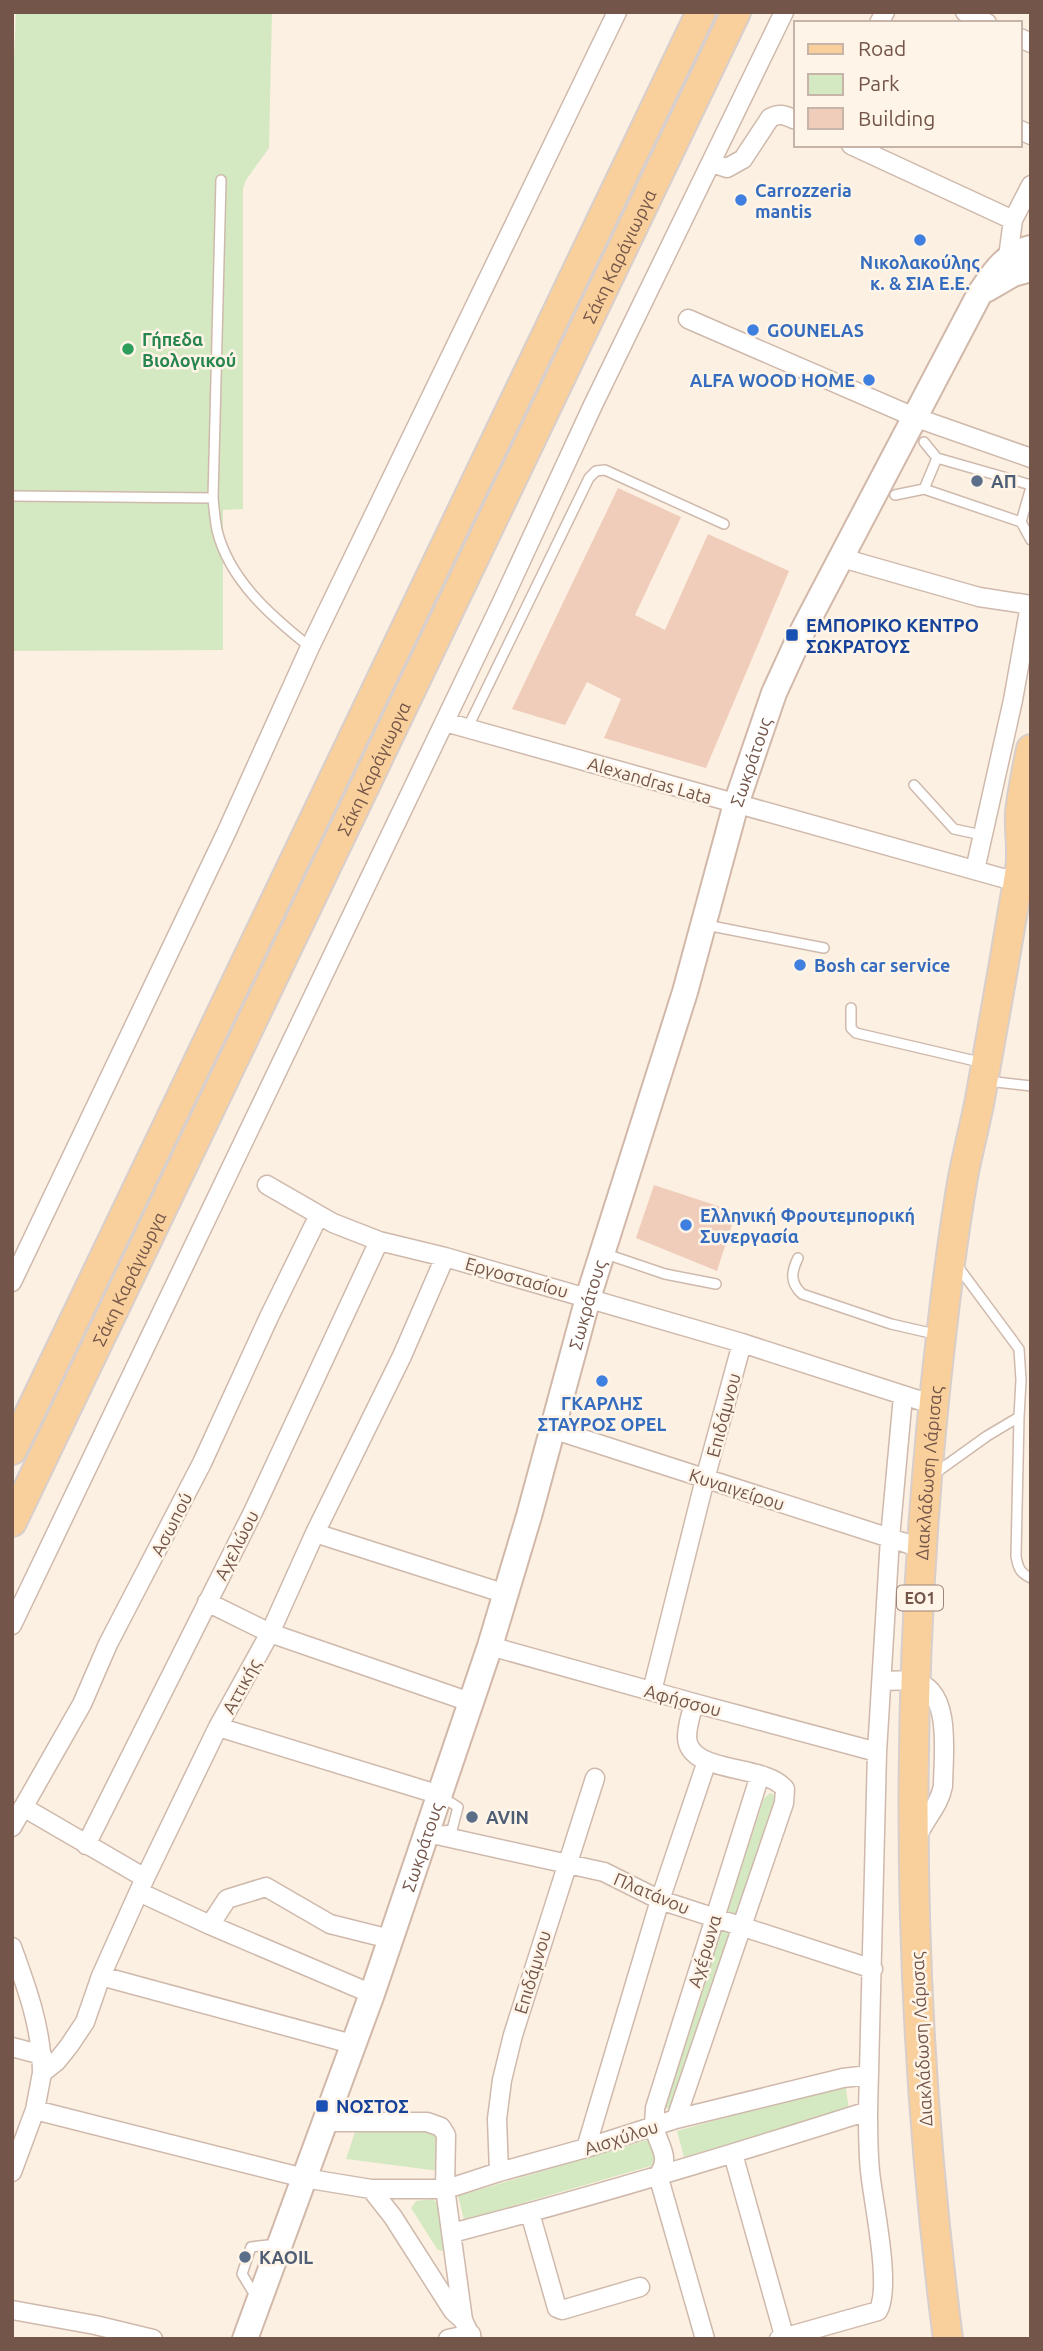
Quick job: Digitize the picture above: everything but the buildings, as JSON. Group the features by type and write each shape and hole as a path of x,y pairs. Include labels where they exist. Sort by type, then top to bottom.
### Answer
{"main road":[{"name":"Σάκη Καράγιωργα","path":"12,1450 701,12"},
{"name":"Σάκη Καράγιωργα","path":"12,1522 736,12"},
{"name":"Σωκράτους","path":"245,2339 390,1939 434,1833 440,1795 506,1594 588,1298 685,992 736,804 781,674 980,293 996,268 1019,253"},
{"path":"980,293 1013,274 1031,269"},
{"name":"Διακλάδωση Λάρισας","path":"948,2339 923,2104 916,1959 913,1847 915,1682 921,1548 951,1259 964,1177 1025,870 1020,814 1031,749"}],"street":[{"path":"12,1282 227,831 310,648 617,12"},
{"path":"12,1625 445,722 593,405 784,12"},
{"path":"965,12 983,21"},
{"path":"712,163 727,168 743,159 770,118 776,114 794,119"},
{"path":"855,147 1013,220"},
{"path":"1019,253 1013,220 1031,185"},
{"path":"688,319 914,417 1031,458"},
{"path":"842,558 979,597 1030,605 1013,700 975,870"},
{"name":"Alexandras Lata","path":"445,722 975,870 1025,870"},
{"name":"Εργοστασίου","path":"267,1185 332,1223 379,1241 445,1256 743,1343 934,1405"},
{"name":"Ασωπού","path":"12,1827 82,1704 108,1644 202,1462 319,1215"},
{"name":"Αχελώου","path":"86,1845 253,1512 379,1241"},
{"name":"Αττικής","path":"42,2064 63,2053 85,2022 101,1976 142,1885 218,1727 270,1633 315,1533 402,1356 445,1256"},
{"name":"Επιδάμνου","path":"652,1692 705,1479 743,1343"},
{"path":"733,2154 783,2338 878,2311 883,2300 879,2238 869,2168 868,2111 877,1752 890,1538 903,1396"},
{"name":"Κυναιγείρου","path":"552,1429 921,1548"},
{"path":"315,1533 506,1594"},
{"path":"207,1602 270,1633 470,1702"},
{"name":"Αφήσσου","path":"490,1646 877,1752"},
{"path":"882,1681 915,1682"},
{"path":"694,1703 687,1735 688,1745 694,1754 707,1761 760,1775"},
{"path":"218,1727 440,1795"},
{"path":"586,2148 660,1900 707,1761"},
{"name":"Αχέρωνα","path":"654,2127 655,2108 760,1775 774,1779 785,1789 784,1803 676,2119"},
{"name":"Επιδάμνου","path":"499,2172 497,2119 502,2080 513,2035 595,1777"},
{"path":"23,1807 86,1845 142,1885 210,1925 372,1994"},
{"name":"Πλατάνου","path":"434,1833 566,1863 618,1878 660,1900 873,1969"},
{"path":"210,1925 228,1899 266,1887 330,1924 390,1939"},
{"path":"12,1947 29,1994 42,2064 35,2110 16,2145 12,2172"},
{"path":"101,1976 352,2044"},
{"path":"12,2047 42,2064"},
{"name":"Αισχύλου","path":"35,2110 304,2178 371,2189 445,2188 676,2119 836,2080 869,2075"},
{"path":"452,2233 733,2154 868,2111"},
{"path":"325,2122 427,2122 441,2127 446,2135 445,2188 469,2331"},
{"path":"654,2127 664,2153 664,2165 659,2175 705,2339"},
{"path":"371,2189 393,2217 453,2311 469,2331"},
{"path":"530,2213 557,2308 562,2310 640,2287"},
{"path":"12,2310 153,2339"},
{"path":"448,2339 469,2331"}],"lane":[{"path":"221,180 213,498 219,537 228,559 262,606 310,648"},
{"path":"924,442 937,458 1031,486 1021,522"},
{"path":"924,489 937,458"},
{"path":"467,729 589,478 596,471 605,470 724,524"},
{"path":"895,495 924,489 1021,522 1031,540"},
{"path":"12,496 213,498"},
{"path":"914,785 954,829 982,835"},
{"path":"705,924 824,948"},
{"path":"851,1008 850,1028 856,1033 1031,1086"},
{"path":"602,1253 665,1274 716,1284"},
{"path":"798,1258 792,1270 792,1278 795,1288 802,1294 891,1324 941,1335"},
{"path":"951,1259 1019,1349 1021,1380 1016,1556 1018,1568 1031,1578"},
{"path":"927,1479 1019,1417"},
{"path":"253,2292 242,2274 251,2247 268,2245"}],"green space":[{"name":"Γήπεδα Βιολογικού","path":"16,12 272,12 269,148 246,180 243,189 243,509 223,510 223,650 12,651 12,105"},
{"path":"713,12 722,12 49,1420 40,1415"},
{"path":"770,1793 776,1801 738,1912 734,1915 728,1913 728,1909 764,1798"},
{"path":"721,1928 730,1931 730,1935 672,2109 664,2108"},
{"path":"845,2083 849,2109 684,2157 677,2131"},
{"path":"426,2128 438,2136 439,2171 346,2159 356,2129"},
{"path":"654,2138 661,2163 464,2220 458,2196"},
{"path":"433,2199 438,2204 446,2249 441,2251 437,2249 411,2208 416,2201"}],"place":[{"name":"Carrozzeria mantis","path":"741,200"},
{"name":"Νικολακούλης κ. & ΣΙΑ Ε.Ε.","path":"920,240"},
{"name":"GOUNELAS","path":"753,330"},
{"name":"Γήπεδα Βιολογικού","path":"128,349"},
{"name":"ALFA WOOD HOME","path":"869,380"},
{"name":"ΑΠ","path":"977,481"},
{"name":"ΕΜΠΟΡΙΚΟ ΚΕΝΤΡΟ ΣΩΚΡΑΤΟΥΣ","path":"792,635"},
{"name":"Bosh car service","path":"800,965"},
{"name":"Ελληνική Φρουτεμπορική Συνεργασία","path":"686,1225"},
{"name":"ΓΚΑΡΛΗΣ ΣΤΑΥΡΟΣ OPEL","path":"602,1381"},
{"name":"AVIN","path":"472,1817"},
{"name":"ΝΟΣΤΟΣ","path":"322,2106"},
{"name":"KAOIL","path":"245,2257"}]}
